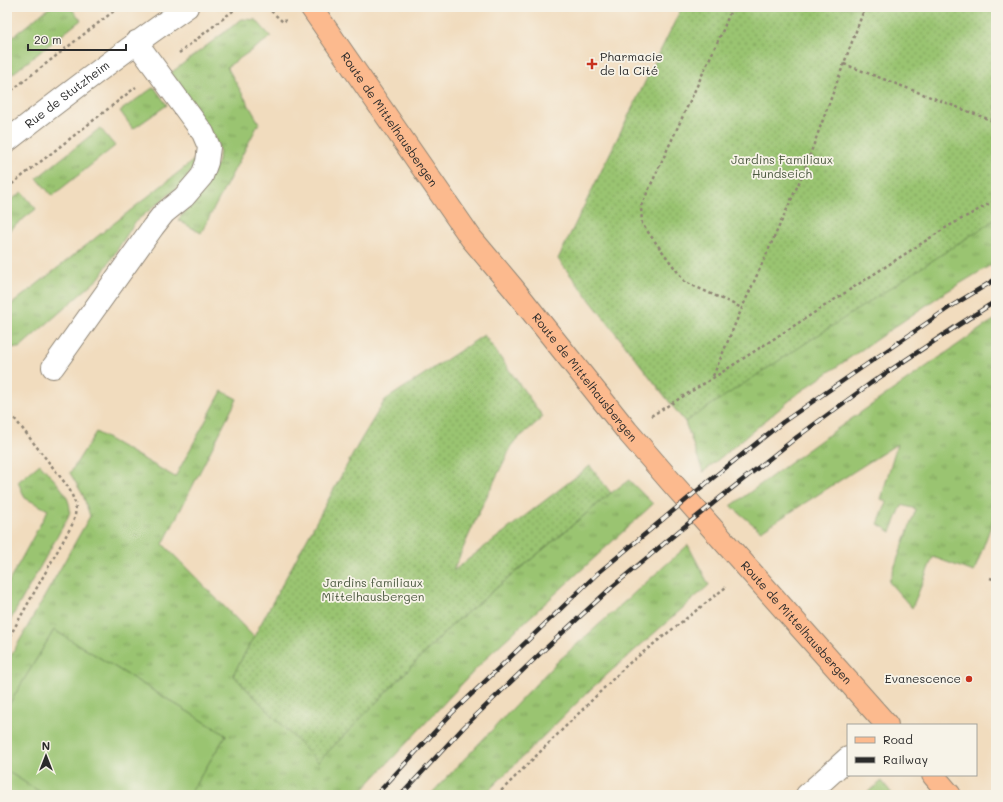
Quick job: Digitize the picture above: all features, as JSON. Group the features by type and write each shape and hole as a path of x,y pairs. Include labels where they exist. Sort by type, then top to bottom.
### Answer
{"main road":[{"name":"Route de Mittelhausbergen","path":"311,7 471,238 518,294 627,431 885,724"},
{"path":"934,776 950,795"}],"street":[{"name":"Rue de Stutzheim","path":"7,141 136,42 187,7"},
{"path":"53,367 153,226 164,213 184,197 202,176 207,162 209,147 203,133 136,42"},
{"path":"807,795 847,759"}],"path":[{"path":"7,94 119,7"},
{"path":"7,188 238,7"},
{"path":"732,7 723,30 641,206 642,224 685,282 742,308"},
{"path":"713,378 742,308 802,176 865,7"},
{"path":"844,64 996,122"},
{"path":"627,431 713,378 947,227 996,200"},
{"path":"7,409 69,488 76,505 76,516 72,525 7,641"},
{"path":"497,795 627,665 748,569"},
{"path":"990,578 996,580"}],"green space":[{"path":"50,7 70,7 81,20 7,78 7,41"},
{"name":"Jardins Familiaux Hundseich","path":"682,7 996,7 996,219 685,422 558,259"},
{"path":"242,19 256,20 271,37 227,67 259,123 201,233 178,220 205,188 217,164 220,152 214,137 168,75"},
{"path":"154,87 167,105 133,129 120,111"},
{"path":"100,128 115,146 52,196 37,178"},
{"path":"194,160 192,170 183,183 135,222 99,278 19,348 7,347 7,308"},
{"path":"22,192 36,209 7,232 7,203"},
{"path":"996,209 996,262 941,295 800,392 703,472 685,422 912,257"},
{"path":"996,319 996,512 974,572 933,557 912,608 889,582 916,509 902,505 891,532 878,524 887,502 881,499 897,444 761,531 731,506 824,438"},
{"name":"Jardins familiaux Mittelhausbergen","path":"484,335 543,417 513,443 480,510 453,571 590,466 611,493 452,625 318,762 233,675 359,443 385,400"},
{"path":"222,391 237,399 163,544 254,637 233,675 318,762 452,625 611,493 629,480 653,504 491,653 358,795 189,795 226,735 54,630 7,708 7,663 90,516 83,495 70,473 96,432 175,477"},
{"path":"40,464 54,479 67,497 70,511 67,519 7,626 7,585 48,510 25,498 18,482"},
{"path":"688,545 709,585 593,687 484,795 430,795 556,663"},
{"path":"54,630 226,735 189,795 45,795 7,771 7,708"},
{"path":"7,771 45,795 7,795"},
{"path":"882,781 893,795 864,795"}],"railway":[{"path":"376,795 452,713 597,574 783,422 950,307 996,279"},
{"path":"401,795 464,727 545,649 612,587 679,531 797,437 871,383 996,301"}],"place":[{"name":"Pharmacie de la Cité","path":"592,64"},
{"name":"Evanescence","path":"969,679"}]}
